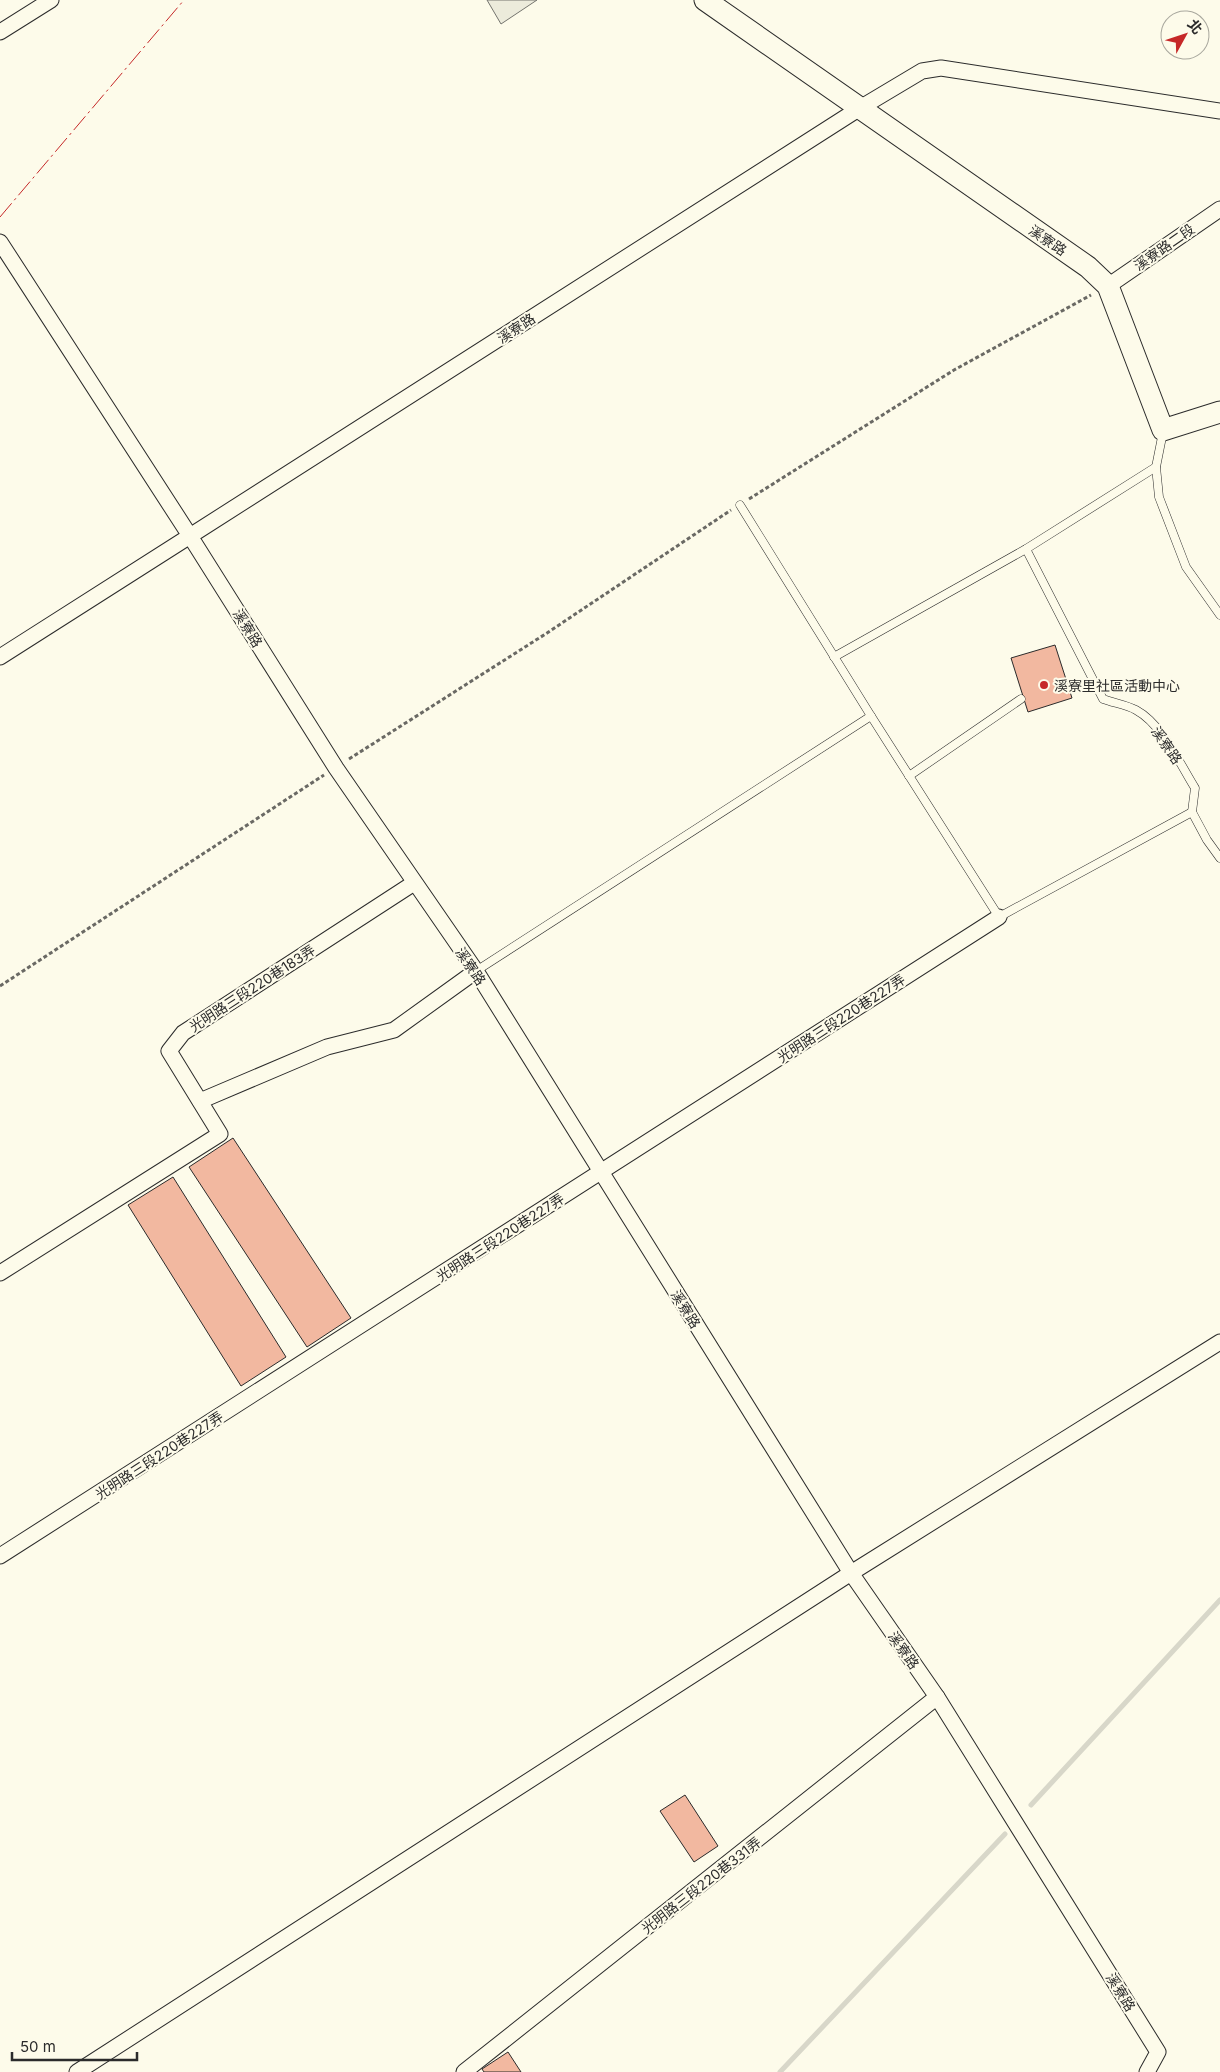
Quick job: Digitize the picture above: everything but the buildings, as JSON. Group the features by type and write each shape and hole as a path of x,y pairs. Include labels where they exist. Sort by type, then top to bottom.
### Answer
{"street":[{"path":"0,32 52,0"},
{"name":"溪寮路","path":"705,0 1088,267 1108,286 1163,430"},
{"name":"溪寮路","path":"1147,2072 1158,2052 937,1697 851,1574 476,971 336,768 190,536 860,108 922,71 941,68 1220,111"},
{"name":"溪寮路二段","path":"1108,286 1220,209"},
{"path":"0,242 190,536 0,657"},
{"path":"1163,430 1220,412"},
{"name":"光明路三段220巷183弄","path":"0,1273 220,1134 169,1051 183,1033 414,883"},
{"name":"光明路三段220巷227弄","path":"0,1556 999,916"},
{"path":"200,1101 327,1047 394,1030 476,971"},
{"path":"77,2072 851,1574 1220,1342"},
{"name":"光明路三段220巷331弄","path":"464,2072 937,1697"}],"lane":[{"path":"1163,430 1156,467 1159,497 1186,567 1220,615"},
{"path":"834,658 1026,549 1156,467"},
{"path":"740,505 834,658 999,916 1192,812 1207,840 1220,858"},
{"name":"溪寮路","path":"1026,549 1103,699 1137,710 1156,727 1169,746 1195,788 1192,812"},
{"path":"909,776 1021,699"},
{"path":"476,971 871,716"}],"path":[{"path":"0,986 547,633 740,505 954,370 1108,286"}],"shaded area":[{"path":"487,0 537,0 501,24"}],"waterway":[{"path":"1031,1805 1220,1600"},
{"path":"780,2072 1005,1834"}],"power":[{"path":"0,217 184,0"}],"place":[{"name":"溪寮里社區活動中心","path":"1044,685"}]}
